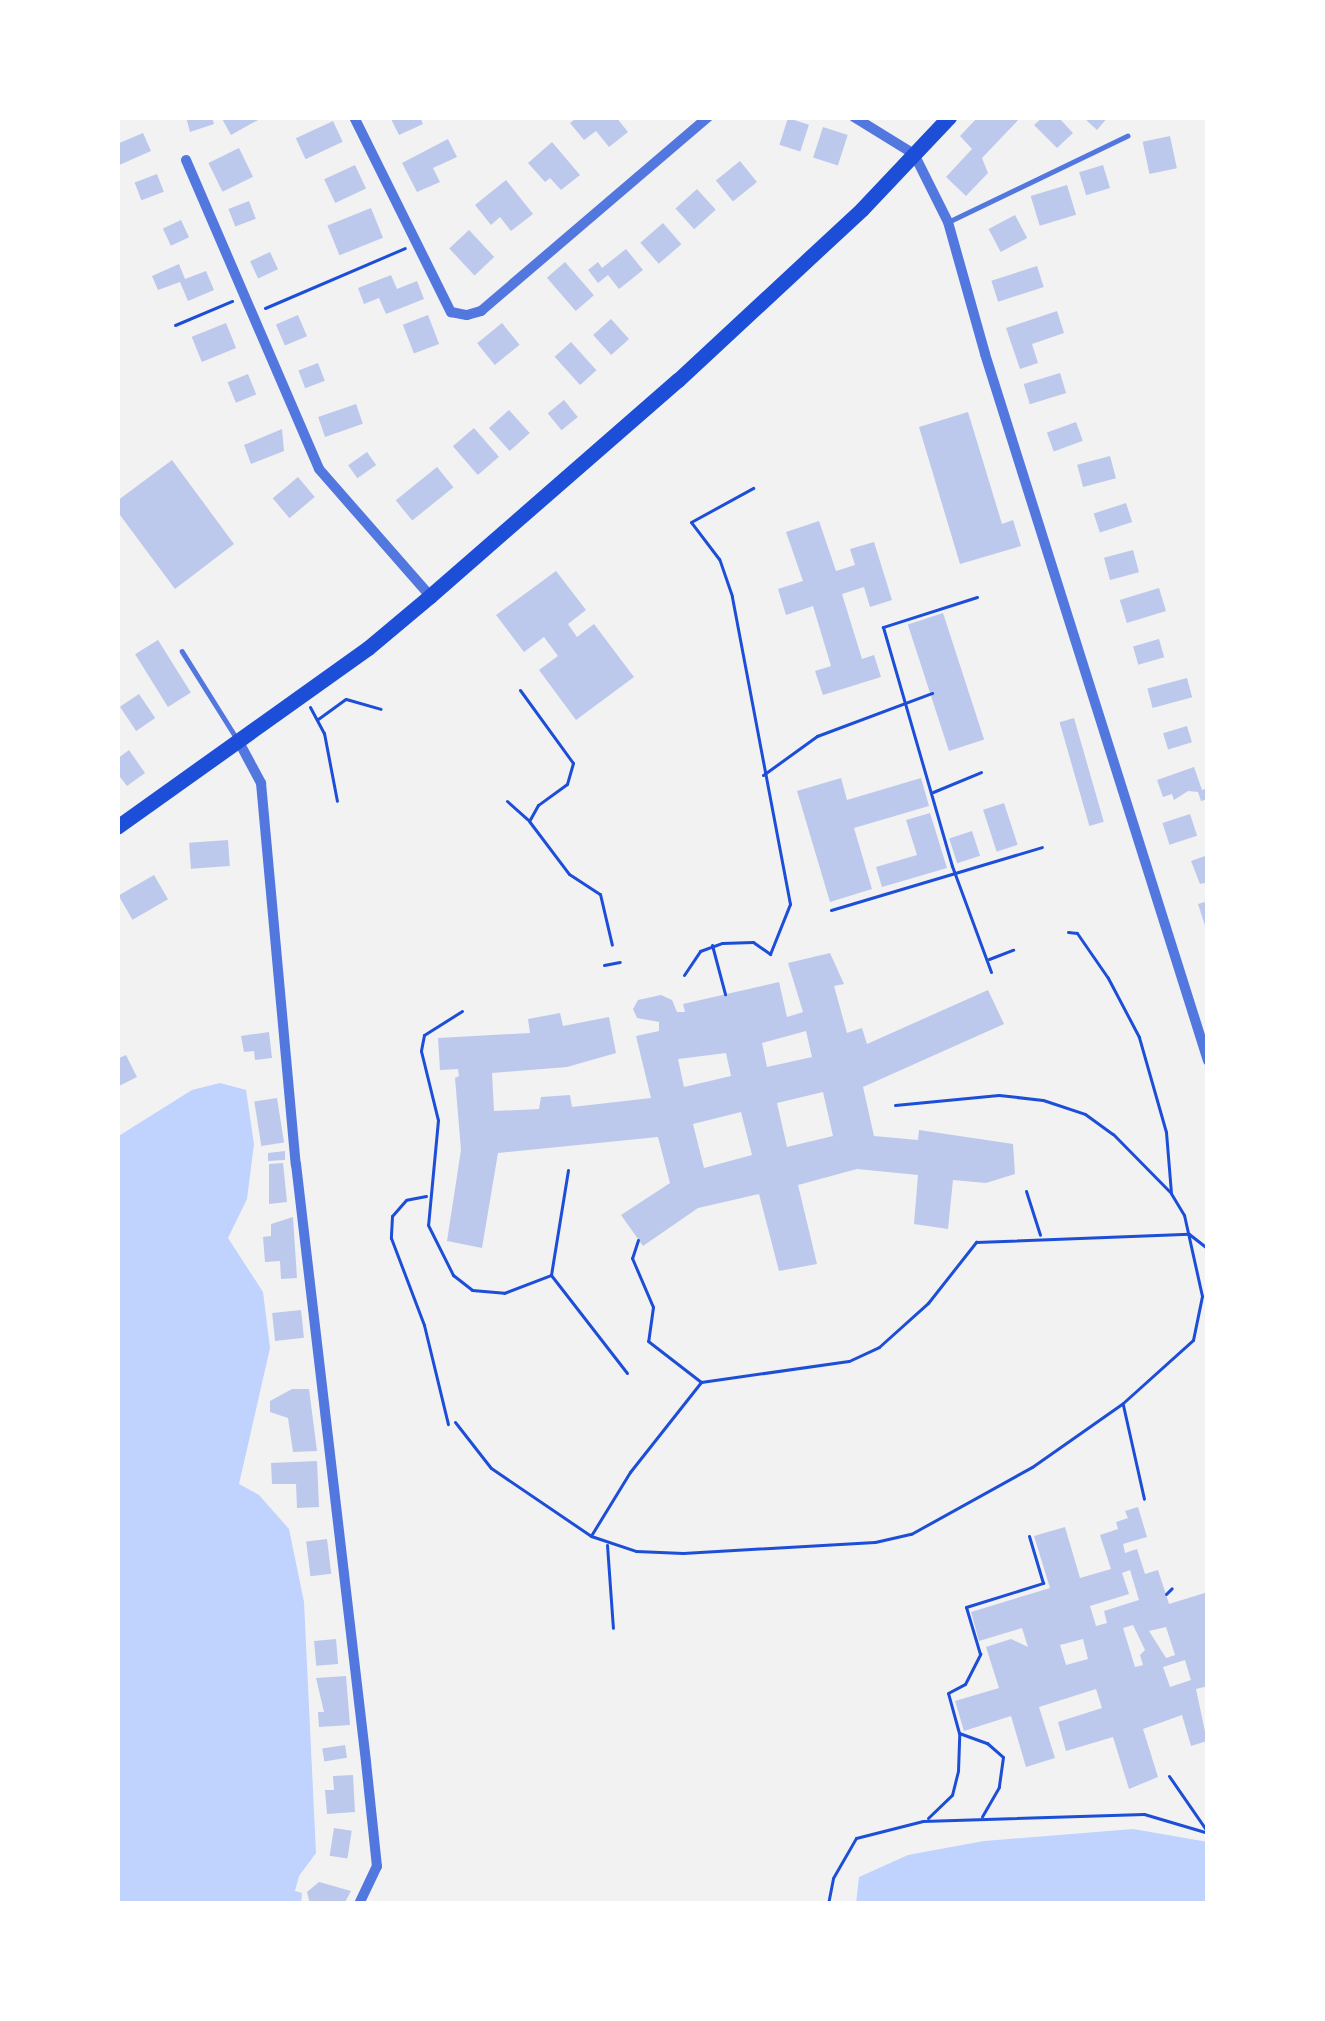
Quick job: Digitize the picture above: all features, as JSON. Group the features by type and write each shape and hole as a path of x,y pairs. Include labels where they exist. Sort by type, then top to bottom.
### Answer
{"main road":[{"path":"118,823 239,742 430,596 679,380 949,117"}],"street":[{"path":"353,117 451,312 482,311 708,117"},
{"path":"854,117 914,154 948,222 985,354 1208,1061"},
{"path":"186,160 319,469 430,596"},
{"path":"239,742 260,783 296,1163 377,1866 359,1904"}],"lane":[{"path":"948,222 1127,136"},
{"path":"182,651 239,742"}],"path":[{"path":"252,313 414,244"},
{"path":"175,325 244,296"},
{"path":"684,975 692,958 712,945 742,940 770,954 790,904 732,596 719,559 691,522 753,488"},
{"path":"976,597 883,627 930,794 991,972"},
{"path":"520,689 573,763 568,784 538,805 529,821"},
{"path":"764,775 817,736 932,693"},
{"path":"302,696 316,720 337,802"},
{"path":"316,720 346,699 381,709"},
{"path":"930,794 981,772"},
{"path":"507,802 529,821 569,874 600,894 612,945"},
{"path":"831,910 1042,847"},
{"path":"455,1422 491,1468 591,1536 607,1543 683,1553 893,1540 992,1492 1123,1403 1193,1340 1202,1296 1189,1234 1171,1192 1166,1132 1139,1037 1108,978 1077,933 1068,932"},
{"path":"712,945 725,994"},
{"path":"987,959 1012,950"},
{"path":"604,965 620,962"},
{"path":"462,1011 424,1034 424,1072 438,1120 428,1225 453,1276 472,1290 503,1293 551,1276"},
{"path":"895,1105 1000,1095 1043,1100 1085,1114 1113,1134 1171,1192"},
{"path":"568,1170 551,1276 627,1373"},
{"path":"1026,1191 1040,1237"},
{"path":"428,1195 406,1200 392,1216 392,1238 424,1325 448,1424"},
{"path":"591,1536 630,1472 701,1382 849,1360 906,1325 976,1242 1189,1234 1208,1249"},
{"path":"638,1240 632,1258 653,1307 648,1341 701,1382"},
{"path":"1123,1403 1144,1499"},
{"path":"923,1821 952,1795 959,1733 948,1693 965,1684 980,1654 966,1607 1043,1583 1028,1536"},
{"path":"607,1543 613,1628"},
{"path":"1166,1594 1172,1588"},
{"path":"959,1733 987,1743 1003,1757 1000,1787 980,1819"},
{"path":"828,1904 833,1878 856,1838 923,1821 1144,1814 1208,1833 1168,1776"}],"water":[{"path":"220,1083 246,1090 254,1144 247,1199 228,1238 263,1292 270,1348 239,1484 259,1495 289,1529 304,1602 316,1853 299,1876 295,1891 302,1893 301,1904 117,1904 117,1137 192,1090"},
{"path":"1133,1829 1208,1842 1208,1904 856,1904 859,1877 908,1855 984,1841"}],"building":[{"path":"186,117 212,117 214,124 190,132"},
{"path":"221,117 256,117 258,120 231,135"},
{"path":"390,117 420,117 423,124 399,135"},
{"path":"578,117 616,117 628,132 609,147 596,131 584,140 570,123"},
{"path":"978,117 1021,117 982,158 988,173 966,196 946,177 972,149 960,136"},
{"path":"1043,117 1058,117 1073,133 1057,148 1034,125"},
{"path":"1083,117 1108,117 1097,130"},
{"path":"788,118 809,125 800,151 779,145"},
{"path":"333,121 343,142 306,159 296,138"},
{"path":"823,127 848,135 838,165 813,157"},
{"path":"143,133 151,151 117,166 117,144"},
{"path":"1170,136 1177,168 1149,174 1143,142"},
{"path":"448,139 457,157 433,168 440,182 417,192 402,163"},
{"path":"552,142 580,175 561,190 550,178 545,182 528,163"},
{"path":"239,148 253,177 222,192 208,163"},
{"path":"740,161 757,182 733,201 716,181"},
{"path":"355,165 366,189 335,203 324,179"},
{"path":"1103,165 1110,188 1086,195 1079,172"},
{"path":"157,174 164,192 141,200 135,183"},
{"path":"506,180 533,214 511,231 500,217 491,225 475,205"},
{"path":"1067,185 1076,215 1040,226 1031,196"},
{"path":"697,189 716,210 694,229 675,208"},
{"path":"249,201 256,219 235,227 228,209"},
{"path":"371,208 383,238 339,255 327,226"},
{"path":"1015,215 1027,238 1001,252 989,229"},
{"path":"181,220 189,237 171,246 163,228"},
{"path":"663,223 681,244 659,264 640,243"},
{"path":"469,230 494,257 474,275 449,248"},
{"path":"626,249 643,270 619,289 608,275 598,283 588,270 598,262 602,268"},
{"path":"270,252 278,269 258,279 250,261"},
{"path":"565,262 594,295 576,311 547,278"},
{"path":"179,264 185,279 206,271 214,290 188,301 180,282 158,290 152,276"},
{"path":"1037,266 1044,287 998,302 991,281"},
{"path":"391,275 397,289 417,281 424,299 386,314 379,298 364,304 358,288"},
{"path":"1057,311 1064,333 1032,344 1038,363 1020,369 1006,328"},
{"path":"298,315 307,336 285,346 276,324"},
{"path":"428,315 439,344 414,354 403,325"},
{"path":"611,319 629,339 611,355 593,335"},
{"path":"226,323 236,348 202,362 192,337"},
{"path":"502,323 520,345 495,365 477,343"},
{"path":"571,342 596,370 580,385 555,357"},
{"path":"318,363 325,381 305,388 298,371"},
{"path":"1060,373 1066,393 1030,404 1024,384"},
{"path":"248,374 256,394 236,403 228,382"},
{"path":"564,400 578,417 562,430 548,413"},
{"path":"356,404 363,424 325,437 318,417"},
{"path":"509,410 530,433 510,451 489,428"},
{"path":"968,412 1002,524 1013,520 1021,546 960,564 919,427"},
{"path":"1076,422 1083,441 1054,451 1047,433"},
{"path":"474,428 499,457 478,475 453,446"},
{"path":"282,429 284,451 251,464 244,445"},
{"path":"367,452 376,465 357,478 348,465"},
{"path":"1110,456 1116,478 1083,487 1077,465"},
{"path":"172,460 234,544 175,589 117,511 117,501"},
{"path":"437,467 453,487 412,521 396,500"},
{"path":"298,477 315,497 289,518 273,498"},
{"path":"1126,503 1132,522 1100,533 1094,514"},
{"path":"819,521 836,571 855,565 850,549 874,542 892,600 870,607 864,587 842,594 862,659 874,655 881,677 823,695 815,671 831,666 813,606 786,615 778,589 803,581 786,532"},
{"path":"1133,550 1139,572 1110,580 1104,558"},
{"path":"556,571 586,610 568,624 577,637 594,624 634,677 576,720 539,670 558,656 544,637 524,652 496,615"},
{"path":"1159,588 1166,611 1127,623 1120,600"},
{"path":"943,613 984,739 949,751 908,624"},
{"path":"1159,639 1164,657 1138,665 1133,646"},
{"path":"158,640 191,693 168,707 135,654"},
{"path":"1187,678 1192,697 1153,708 1147,689"},
{"path":"139,694 155,718 136,731 120,707"},
{"path":"1074,718 1104,822 1089,826 1060,722"},
{"path":"1187,726 1192,742 1168,750 1163,733"},
{"path":"129,750 145,773 127,786 117,773 117,759"},
{"path":"1194,767 1202,790 1208,788 1208,799 1201,801 1198,792 1188,791 1174,800 1172,794 1163,797 1157,780"},
{"path":"841,778 847,800 921,778 929,806 854,828 872,889 830,902 797,791"},
{"path":"1004,803 1018,845 997,852 983,810"},
{"path":"930,813 947,868 882,887 876,867 917,855 906,820"},
{"path":"1190,814 1197,836 1170,845 1162,823"},
{"path":"972,831 980,856 957,863 949,838"},
{"path":"228,840 230,866 191,869 189,843"},
{"path":"1208,855 1208,882 1200,884 1191,861"},
{"path":"154,875 168,899 132,920 118,895"},
{"path":"1208,901 1208,932 1207,932 1198,904"},
{"path":"830,953 844,984 834,986 847,1033 862,1028 867,1044 988,990 1004,1024 863,1087 874,1136 918,1140 919,1130 1013,1144 1015,1174 986,1183 953,1180 948,1229 914,1224 918,1175 857,1169 798,1185 817,1264 779,1271 759,1194 698,1208 643,1246 621,1215 670,1183 658,1137 498,1153 482,1248 447,1241 461,1150 455,1078 459,1076 458,1069 440,1070 438,1038 530,1033 528,1019 560,1013 563,1026 609,1017 616,1053 567,1067 492,1073 494,1111 539,1109 541,1097 570,1095 572,1107 651,1098 636,1036 659,1031 659,1022 637,1018 633,1009 638,1000 661,995 672,1000 677,1012 685,1012 683,1004 779,982 787,1017 803,1012 788,963","holes":["806,1031 812,1057 767,1067 762,1043","726,1053 731,1076 684,1087 678,1059","823,1092 833,1136 787,1147 777,1103","741,1112 752,1155 704,1168 693,1124"]},
{"path":"269,1032 272,1058 255,1060 254,1051 244,1052 241,1036"},
{"path":"126,1055 137,1077 117,1087 117,1059"},
{"path":"277,1098 284,1142 261,1146 254,1102"},
{"path":"285,1151 285,1160 268,1161 268,1153"},
{"path":"283,1163 287,1202 269,1204 269,1164"},
{"path":"293,1217 297,1278 281,1279 280,1261 265,1262 263,1237 271,1236 271,1224"},
{"path":"301,1310 304,1338 275,1341 272,1313"},
{"path":"292,1389 309,1389 317,1451 293,1452 288,1418 270,1412 270,1401"},
{"path":"317,1461 319,1507 297,1508 296,1484 272,1484 271,1463"},
{"path":"1138,1507 1147,1537 1123,1544 1125,1553 1137,1549 1145,1574 1158,1570 1169,1604 1208,1592 1208,1686 1196,1689 1207,1741 1191,1746 1182,1715 1143,1729 1158,1777 1129,1789 1113,1737 1066,1751 1058,1722 1102,1708 1096,1689 1039,1707 1055,1758 1026,1767 1011,1716 964,1731 955,1701 999,1688 986,1647 1011,1639 1028,1647 1022,1628 979,1641 971,1612 1050,1588 1034,1536 1065,1527 1080,1578 1111,1569 1100,1535 1118,1529 1116,1522 1128,1518 1125,1511","holes":["1130,1570 1139,1600 1104,1611 1107,1623 1096,1626 1090,1606 1129,1594 1122,1573","1133,1625 1145,1650 1140,1655 1143,1665 1135,1667 1123,1628","1166,1627 1175,1655 1166,1658 1149,1631","1083,1639 1088,1659 1066,1665 1060,1645","1185,1660 1191,1680 1170,1687 1163,1667"]},
{"path":"327,1539 331,1574 310,1576 306,1542"},
{"path":"336,1639 338,1664 316,1666 314,1641"},
{"path":"346,1676 350,1725 319,1727 318,1712 324,1712 316,1678"},
{"path":"345,1745 347,1758 324,1761 322,1749"},
{"path":"353,1775 355,1812 327,1814 325,1790 334,1790 333,1776"},
{"path":"334,1828 352,1831 347,1858 330,1856"},
{"path":"319,1882 351,1891 344,1904 310,1904 307,1892"}]}
